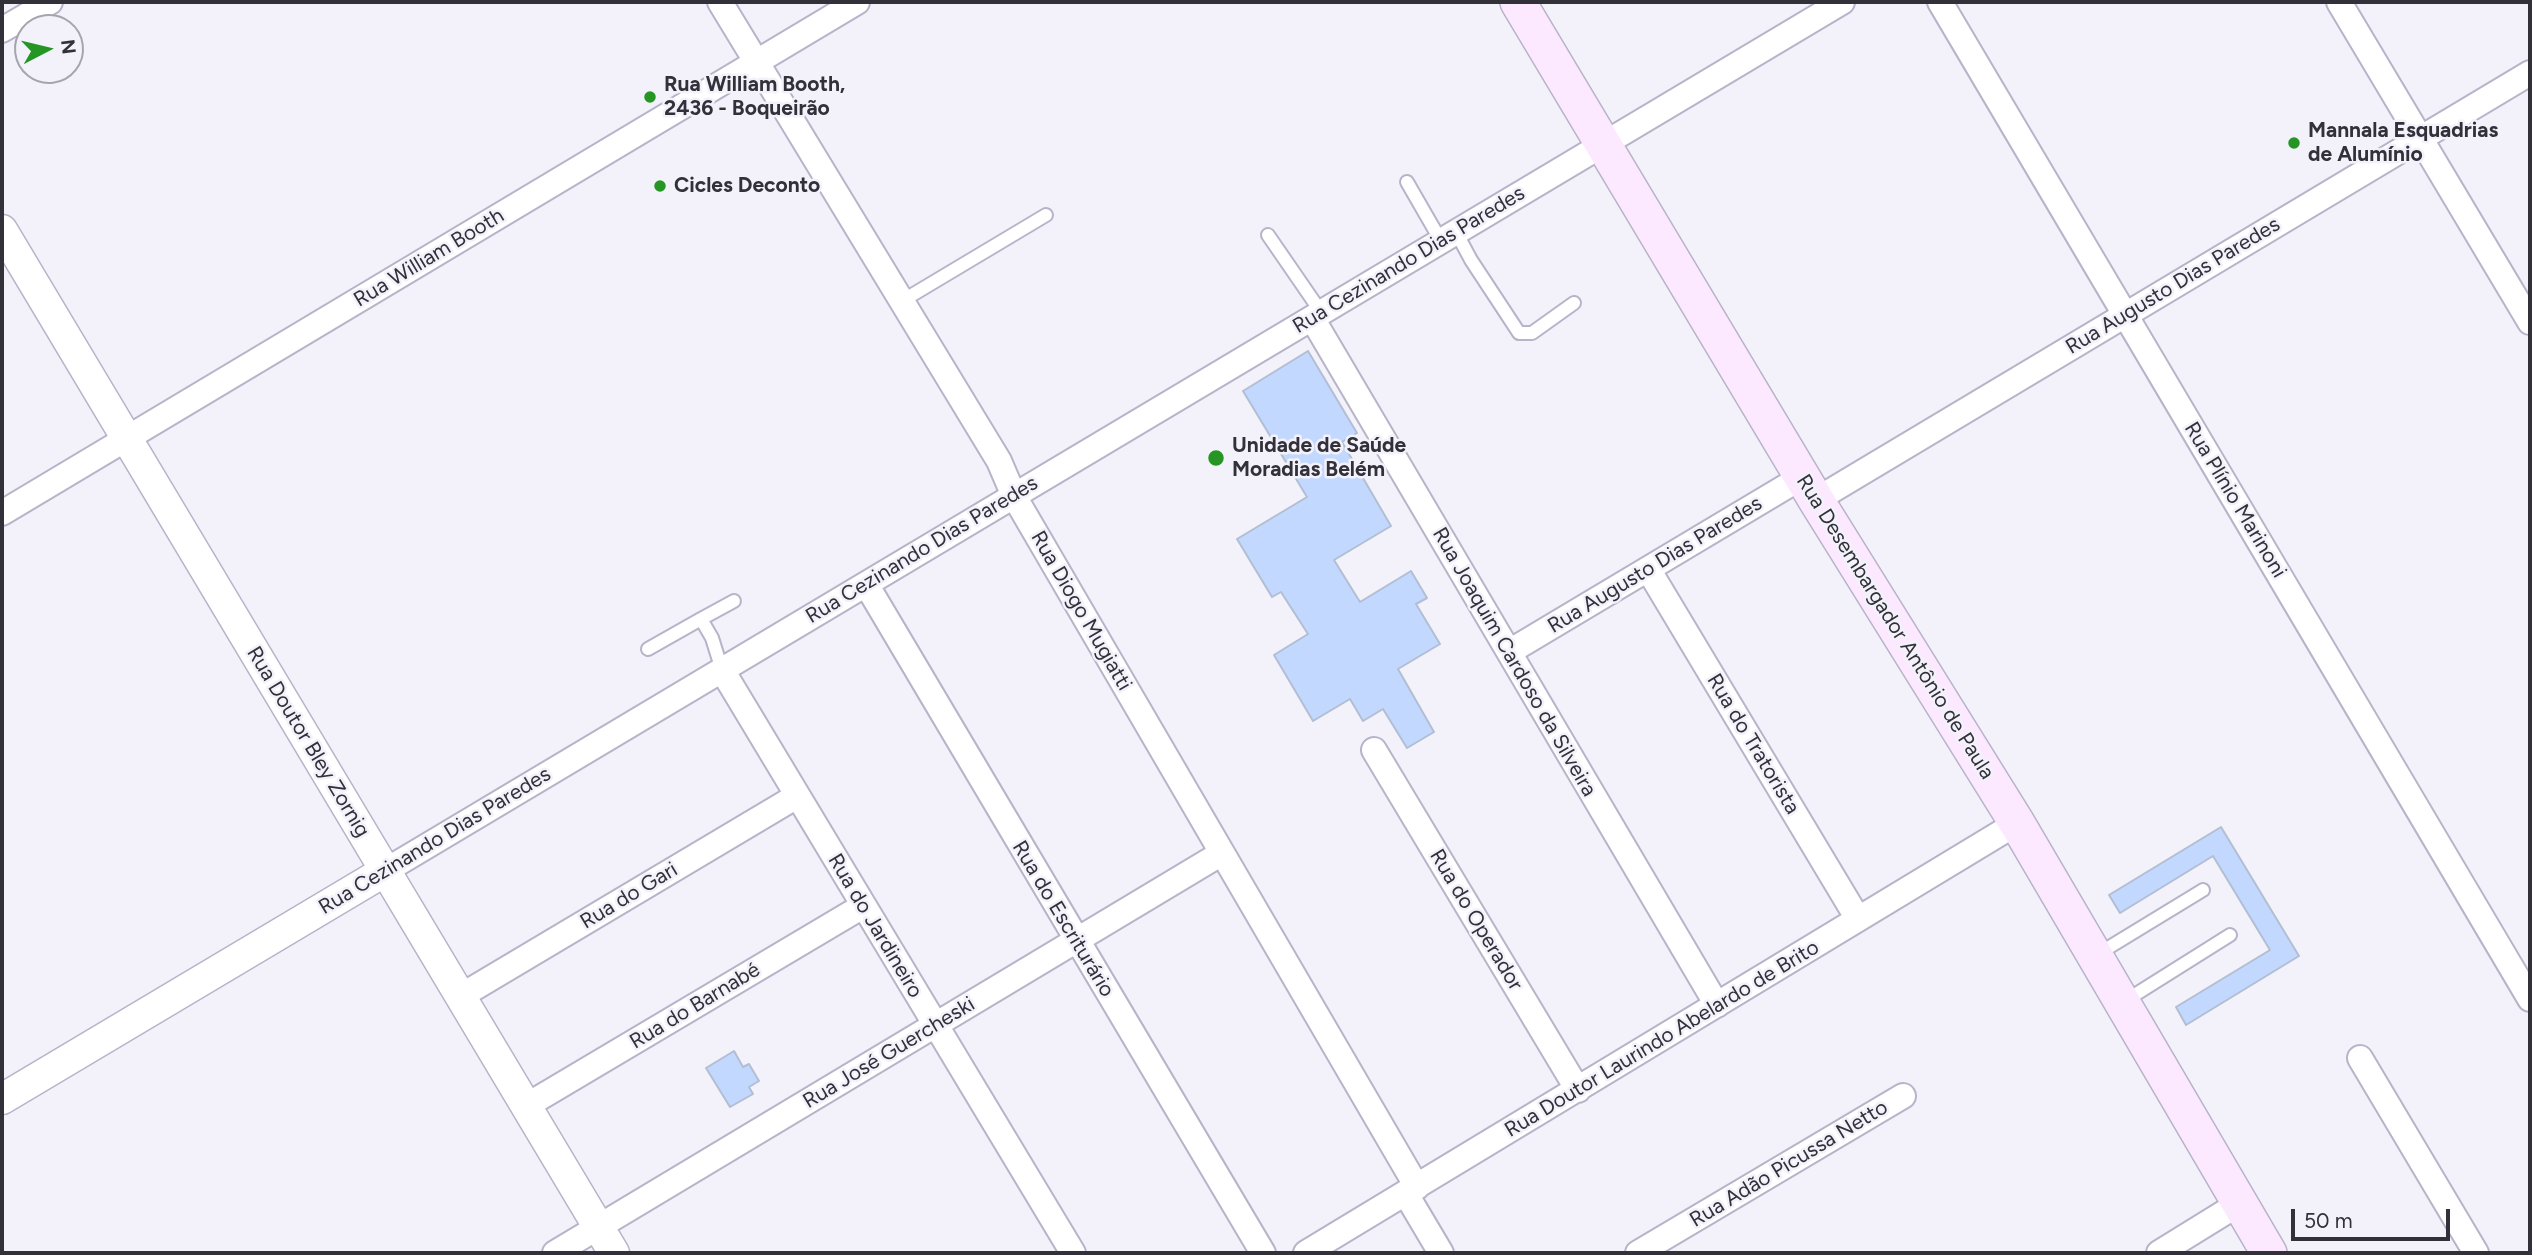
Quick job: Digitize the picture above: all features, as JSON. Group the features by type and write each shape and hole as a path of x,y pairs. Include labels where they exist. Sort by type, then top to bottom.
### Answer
{"main road":[{"name":"Rua Desembargador Antônio de Paula","path":"1518,2 1809,489 2017,824 2269,1253"}],"street":[{"path":"2,30 50,2"},
{"name":"Rua Diogo Mugiatti","path":"720,2 999,461 1014,496 1222,853 1411,1190 1441,1253"},
{"name":"Rua William Booth","path":"2,513 857,2"},
{"name":"Rua Cezinando Dias Paredes","path":"2,1099 1842,2"},
{"name":"Rua Plínio Marinoni","path":"1940,2 2530,999"},
{"path":"2339,2 2530,322"},
{"name":"Rua Augusto Dias Paredes","path":"1508,652 1648,569 1809,489 2126,315 2530,73"},
{"name":"Rua Doutor Bley Zornig","path":"2,230 614,1253"},
{"name":"Rua Joaquim Cardoso da Silveira","path":"1317,315 1508,652 1717,1005"},
{"name":"Rua do Tratorista","path":"1648,569 1858,919"},
{"name":"Rua do Escriturário","path":"866,584 1263,1253"},
{"name":"Rua do Jardineiro","path":"722,670 1073,1253"},
{"name":"Rua do Operador","path":"1374,750 1578,1090"},
{"name":"Rua do Gari","path":"461,996 797,796"},
{"name":"Rua Doutor Laurindo Abelardo de Brito","path":"1306,1253 2017,824"},
{"name":"Rua José Guercheski","path":"555,1253 1222,853"},
{"name":"Rua do Barnabé","path":"526,1106 863,906"},
{"path":"2360,1058 2476,1253"},
{"name":"Rua Adão Picussa Netto","path":"1638,1253 1903,1097"},
{"path":"2159,1253 2240,1203"}],"lane":[{"path":"1408,182 1448,237 1471,260 1519,333 1532,333 1574,303"},
{"path":"902,301 1046,215"},
{"path":"1268,235 1317,315"},
{"path":"648,649 734,601"},
{"path":"701,619 712,638 722,670"},
{"path":"2095,956 2203,890"},
{"path":"2122,1003 2230,935"}],"building":[{"path":"1308,351 1357,433 1342,442 1391,526 1334,560 1360,602 1411,571 1427,598 1416,604 1440,644 1398,669 1434,732 1407,748 1383,709 1363,721 1350,699 1313,721 1274,655 1308,634 1281,592 1272,597 1237,539 1307,497 1243,391"},
{"path":"2221,827 2299,956 2186,1025 2176,1007 2270,950 2213,856 2120,913 2109,895"},
{"path":"734,1051 743,1067 749,1064 759,1081 749,1087 753,1094 730,1107 706,1068"}],"place":[{"name":"Rua William Booth, 2436 - Boqueirão","path":"650,97"},
{"name":"Mannala Esquadrias de Alumínio","path":"2294,143"},
{"name":"Cicles Deconto","path":"660,186"},
{"name":"Unidade de Saúde Moradias Belém","path":"1216,458"}]}
